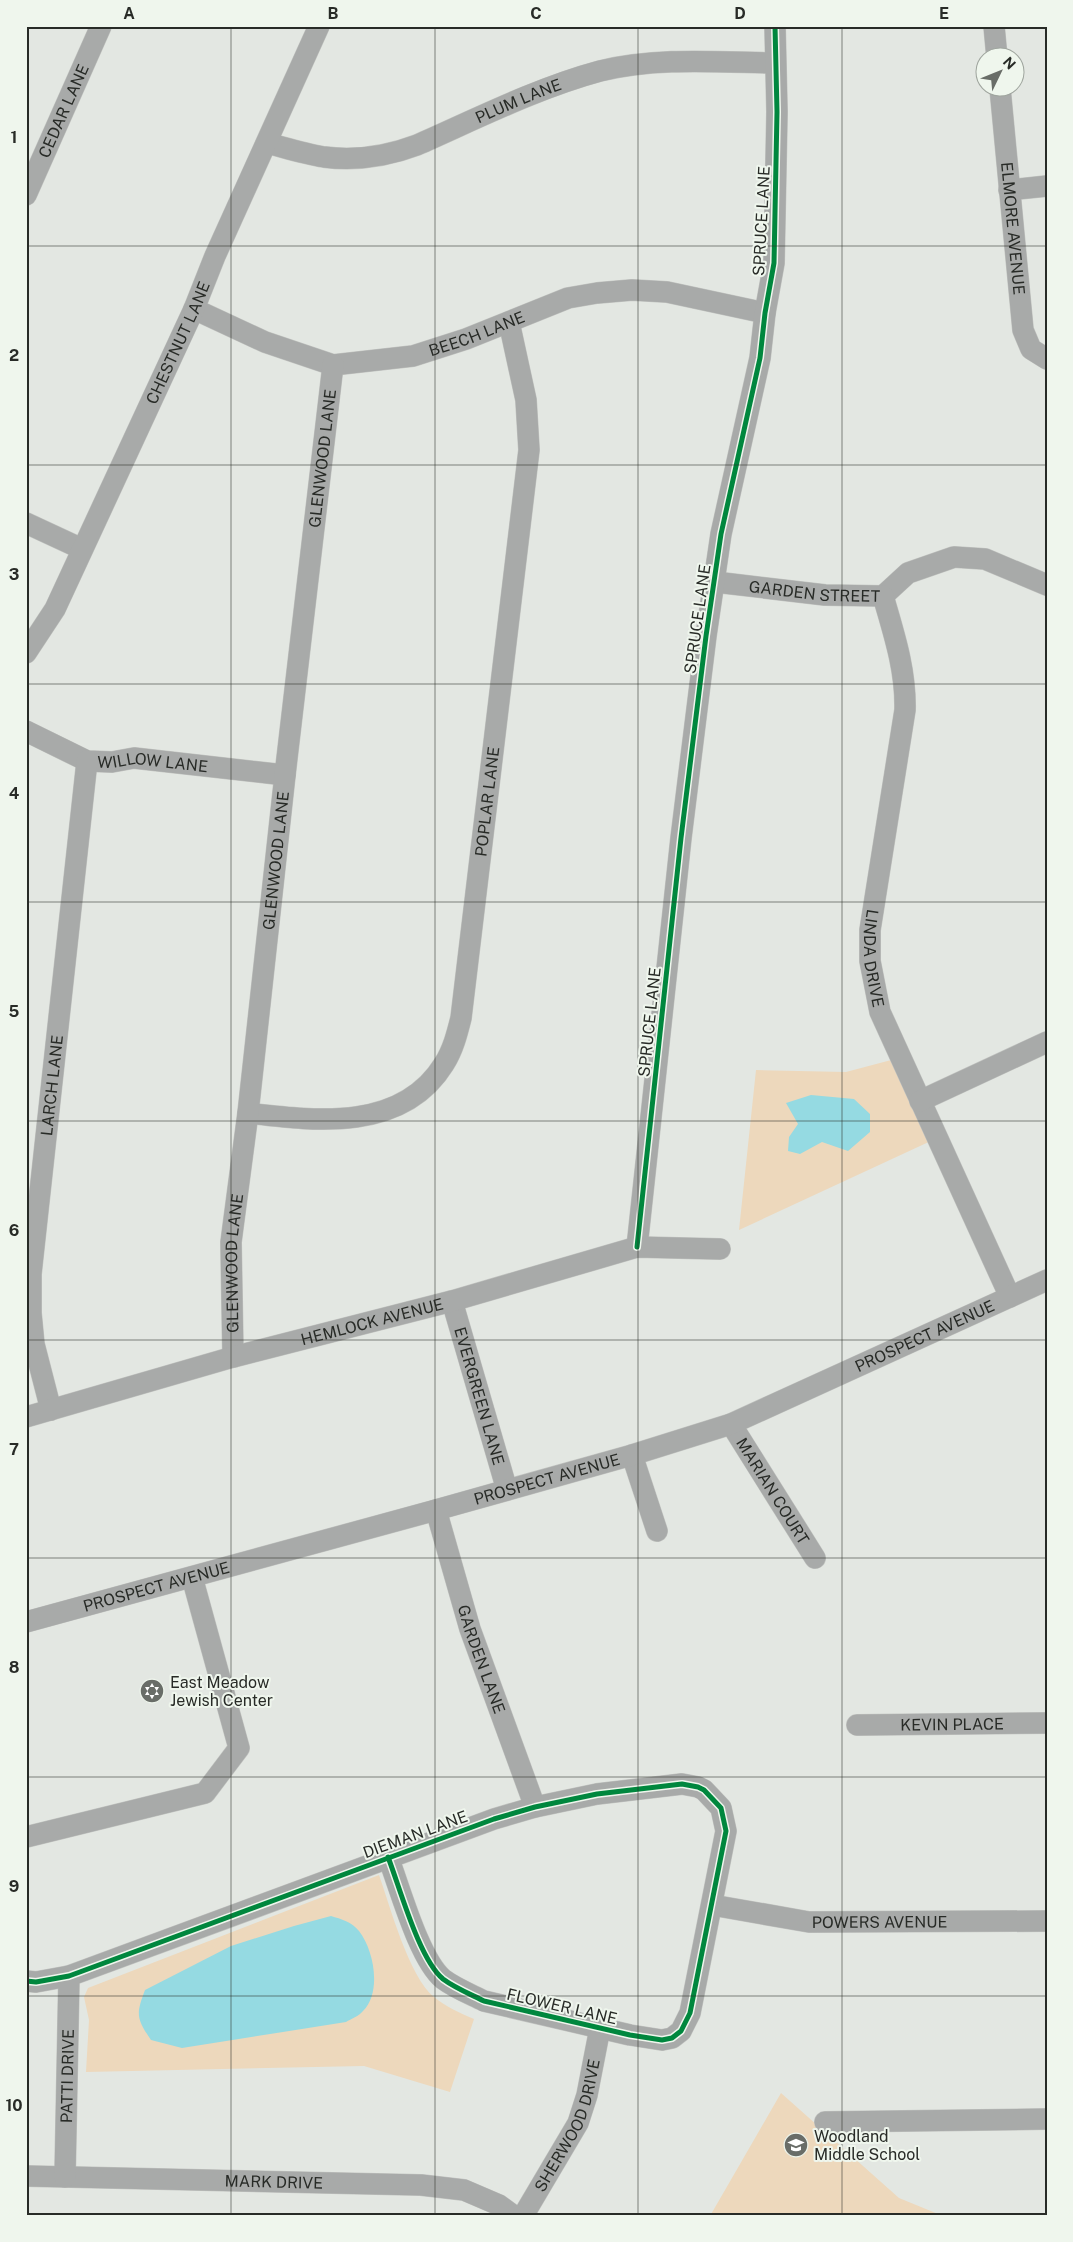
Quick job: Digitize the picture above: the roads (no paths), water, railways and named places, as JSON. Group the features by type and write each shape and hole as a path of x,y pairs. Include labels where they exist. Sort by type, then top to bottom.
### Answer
{"street":[{"name":"CEDAR LANE","path":"26,195 101,26"},
{"name":"CHESTNUT LANE","path":"26,653 56,609 194,309 215,256 319,26"},
{"name":"SPRUCE LANE","path":"637,1247 682,828 706,636 721,534 760,358 765,313 774,263 776,220 775,26"},
{"path":"994,26 996,48"},
{"name":"PLUM LANE","path":"267,143 325,157 368,158 397,152 416,145 561,83 602,71 683,61 774,63"},
{"name":"ELMORE AVENUE","path":"1001,98 1023,330 1031,349 1047,359"},
{"path":"1009,190 1047,186"},
{"name":"BEECH LANE","path":"194,309 265,342 334,365 413,356 509,322 568,298 597,293 632,290 667,292 765,313"},
{"name":"POPLAR LANE","path":"248,1113 299,1119 337,1120 384,1112 408,1100 428,1085 444,1065 455,1043 461,1018 529,450 526,400 509,322"},
{"name":"GLENWOOD LANE","path":"233,1357 232,1242 334,365"},
{"path":"26,524 82,549"},
{"name":"GARDEN STREET","path":"715,582 825,594 883,596 908,573 954,556 985,559 1047,585"},
{"name":"LINDA DRIVE","path":"883,596 902,662 905,693 904,710 874,893 870,930 870,961 880,1012 1010,1297"},
{"name":"WILLOW LANE","path":"26,731 87,761 112,762 134,758 285,775"},
{"name":"LARCH LANE","path":"51,1410 34,1344 31,1313 31,1274 87,761"},
{"path":"920,1101 1047,1042"},
{"name":"HEMLOCK AVENUE","path":"26,1417 233,1357 452,1301 637,1247 720,1249"},
{"name":"PROSPECT AVENUE","path":"26,1622 632,1455 731,1424 1047,1280"},
{"name":"EVERGREEN LANE","path":"452,1301 507,1490"},
{"name":"MARIAN COURT","path":"731,1424 815,1558"},
{"path":"632,1455 657,1531"},
{"name":"GARDEN LANE","path":"436,1510 470,1629 535,1807"},
{"path":"26,1837 204,1793 239,1748 192,1577"},
{"name":"KEVIN PLACE","path":"857,1725 1047,1723"},
{"name":"DIEMAN LANE","path":"26,1981 69,1976 494,1819 535,1807 597,1794 682,1784 704,1790 721,1808 726,1831 712,1905"},
{"name":"FLOWER LANE","path":"388,1857 420,1943 434,1969 442,1978 462,1991 484,2000 600,2028 662,2040 672,2038 682,2032 690,2013 712,1905"},
{"name":"POWERS AVENUE","path":"712,1905 809,1922 1047,1921"},
{"name":"PATTI DRIVE","path":"65,2177 69,1976"},
{"name":"SHERWOOD DRIVE","path":"523,2216 578,2123 587,2095 600,2028"},
{"path":"825,2122 1047,2119"},
{"name":"MARK DRIVE","path":"26,2176 421,2185 464,2190 499,2205 514,2216"}],"water":[{"path":"811,1095 854,1099 870,1114 870,1132 848,1151 822,1142 800,1154 788,1151 789,1137 798,1124 786,1103"},
{"path":"331,1916 346,1921 359,1931 369,1949 372,1960 374,1982 372,1993 369,2003 357,2016 346,2022 182,2048 151,2040 146,2033 139,2016 145,1990 231,1946"}],"place":[{"name":"East Meadow Jewish Center","path":"152,1691"},
{"name":"Woodland Middle School","path":"796,2145"}]}
